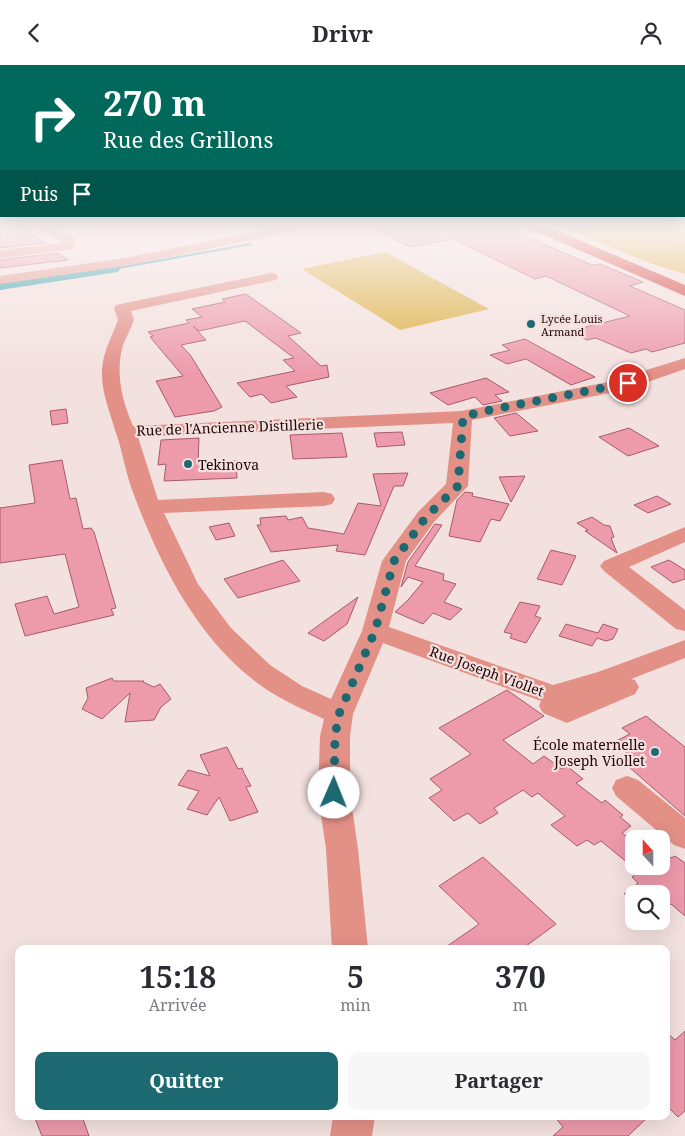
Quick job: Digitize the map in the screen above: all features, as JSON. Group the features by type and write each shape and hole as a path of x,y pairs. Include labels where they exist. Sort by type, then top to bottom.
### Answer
{"main road":[{"path":"656,275 683,286"},
{"path":"658,275 683,286"}],"street":[{"path":"0,280 35,275"},
{"path":"126,432 113,401 110,372 114,348 126,320 122,308 271,277"},
{"name":"Rue de l'Ancienne Distillerie","path":"339,714 292,693 260,671 222,634 186,585 150,507 126,432 463,417 480,412 613,387 659,374 685,363"},
{"path":"350,945 342,849 334,793 335,736 339,714 375,631 394,561 426,517 458,486 463,417"},
{"path":"150,507 324,499"},
{"path":"685,534 612,566 685,623"},
{"name":"Rue Joseph Viollet","path":"375,631 551,694 557,694 553,706 566,713 630,685 633,668 685,648"},
{"path":"626,788 685,836"},
{"path":"351,1136 353,1120"}],"shaded area":[{"path":"312,275 427,275 489,309 400,330"}],"water":[{"path":"53,275 71,275 40,278 0,286 0,284"}],"building":[{"path":"527,275 626,275 643,282 630,286 685,310 685,343 652,352 646,349 631,353 596,338 587,340 570,331 630,316 546,276 535,279"},
{"path":"246,294 301,333 288,336 321,366 327,365 329,377 286,386 297,397 271,403 262,394 250,397 237,383 295,371 283,360 294,358 245,321 199,331 193,326 206,340 181,345 191,356 222,407 214,411 175,417 156,381 183,376 150,337 153,336 148,332 189,323 186,320 202,317 192,309 225,302 222,299"},
{"path":"525,339 595,377 571,385 526,359 507,364 490,355 510,350 502,345"},
{"path":"486,378 509,392 495,395 502,401 483,405 475,397 448,405 430,393"},
{"path":"66,409 68,423 52,425 50,411"},
{"path":"516,413 538,431 510,436 494,418"},
{"path":"629,428 659,446 628,456 599,437"},
{"path":"402,432 405,445 377,447 374,433"},
{"path":"342,433 347,457 293,459 290,435"},
{"path":"199,438 198,463 236,461 237,478 164,481 166,464 158,465 161,440"},
{"path":"62,460 70,499 76,498 83,529 91,528 94,532 116,608 111,609 114,615 25,636 15,604 47,596 54,614 79,607 65,554 0,563 0,508 35,503 29,465"},
{"path":"408,473 403,486 394,486 365,555 336,551 338,545 271,552 257,525 261,525 260,518 286,516 288,520 302,517 308,528 344,534 358,503 381,506 373,474"},
{"path":"525,476 511,502 499,477"},
{"path":"465,492 473,493 472,496 509,504 500,521 491,519 480,542 449,536 457,500"},
{"path":"657,496 671,504 648,513 634,505"},
{"path":"592,517 604,525 610,526 614,537 611,538 617,553 585,531 588,530 577,523"},
{"path":"229,523 235,536 216,540 209,527"},
{"path":"435,524 442,525 415,566 444,574 443,580 456,584 444,602 462,609 450,620 433,613 423,624 395,612 423,582 408,577 401,587 408,562"},
{"path":"551,550 576,556 562,585 537,579"},
{"path":"283,560 300,581 238,598 224,579"},
{"path":"669,560 685,570 685,579 673,583 651,567"},
{"path":"358,597 347,624 324,641 308,633"},
{"path":"520,602 540,606 535,616 541,618 526,643 510,638 512,634 504,632"},
{"path":"566,624 598,633 603,624 618,629 613,639 606,641 597,638 592,646 559,636"},
{"path":"112,678 114,681 144,681 154,687 160,684 171,699 161,707 154,720 125,722 130,693 102,719 82,709 88,698 86,688"},
{"path":"507,690 544,716 503,740 533,764 544,756 562,769 567,766 583,779 576,783 602,803 605,800 623,815 620,817 631,826 622,833 625,835 625,861 601,841 594,845 587,840 577,846 551,825 565,816 538,793 532,797 523,790 494,808 498,813 480,824 468,813 454,821 429,798 442,790 430,779 471,754 439,728"},
{"name":"École maternelle Joseph Viollet","path":"646,716 685,747 685,816 629,767 638,763 614,742 630,734 622,728"},
{"path":"227,747 238,769 242,768 251,786 246,787 258,812 230,821 219,797 207,815 187,809 199,791 178,785 188,770 210,776 200,755"},
{"path":"675,856 685,863 685,916 670,905 670,885 635,885 638,883 632,877 635,875 670,875 670,857"},
{"path":"483,857 556,924 527,945 449,945 479,924 439,886"},
{"path":"685,1031 685,1111 678,1117 670,1109 670,1036 675,1040"},
{"path":"36,1120 83,1120 89,1136 42,1136"},
{"path":"557,1120 645,1120 628,1136 553,1136 563,1127"}],"waterway":[{"path":"0,284 68,275"}],"place":[{"name":"Lycée Louis Armand","path":"531,324"},
{"name":"Tekinova","path":"188,464"},
{"name":"École maternelle Joseph Viollet","path":"655,752"}],"route":[{"path":"334,793 335,736 339,714 375,631 394,561 426,517 458,486 463,417 628,383"}]}
